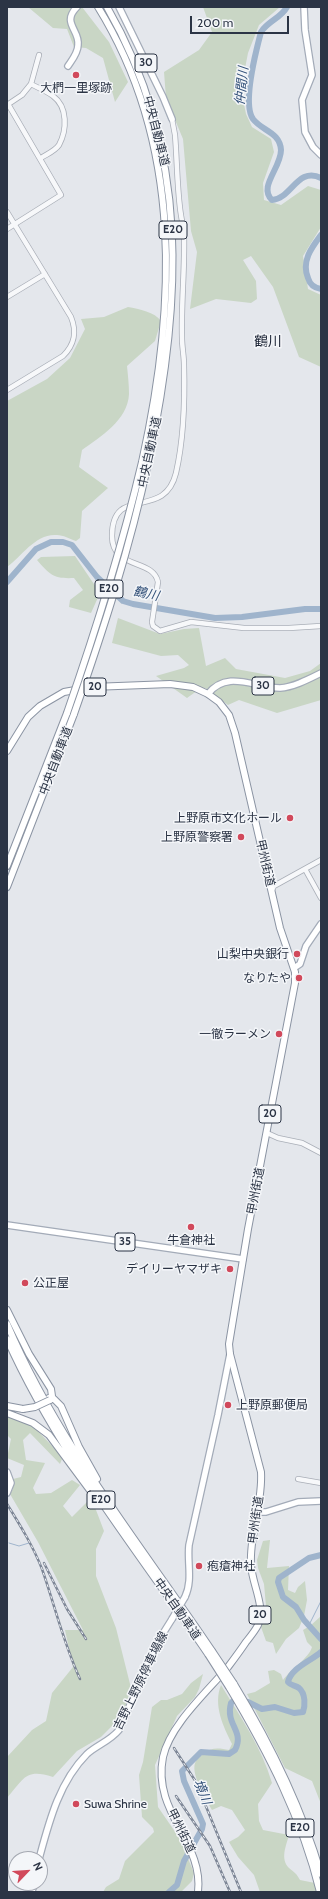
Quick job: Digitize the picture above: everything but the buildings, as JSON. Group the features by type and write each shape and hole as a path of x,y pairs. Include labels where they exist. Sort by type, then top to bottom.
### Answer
{"highway":[{"name":"中央自動車道","path":"7,887 74,714 99,641 134,524 164,336 166,291 164,215 156,160 144,106 125,57 98,7"},
{"name":"中央自動車道","path":"7,866 67,712 106,598 145,462 166,369 171,328 173,252 172,212 164,158 150,104 132,54 107,7"},
{"name":"甲州街道","path":"7,751 33,711 51,698 71,689 170,684 184,685 208,694 225,709 234,728 283,940 294,968 295,983 243,1259 229,1344 230,1354 260,1464 261,1480 258,1512 251,1559 252,1574 260,1611 258,1625 229,1666 175,1731 164,1756 162,1774 164,1795 173,1817 193,1856 198,1870 198,1892"},
{"path":"7,1310 28,1354 49,1385 52,1392 50,1399"},
{"name":"中央自動車道","path":"7,1324 27,1367 58,1425 104,1497 253,1714 285,1776 304,1823 321,1874"},
{"name":"中央自動車道","path":"7,1339 24,1374 53,1426 114,1520 210,1652 248,1718 274,1766 301,1830 320,1892"},
{"path":"7,1405 23,1408 34,1407 50,1399 56,1400 89,1465 141,1549"},
{"path":"7,1413 33,1423 49,1435 87,1487 114,1520"}],"main road":[{"path":"68,66 78,46 78,39 71,21 72,13 78,7"},
{"name":"30","path":"119,7 163,97 172,119"},
{"path":"304,7 305,30 312,75 302,100 305,132 313,147 321,155"},
{"name":"30","path":"208,694 215,686 228,680 282,688 303,682 321,673"},
{"path":"294,968 300,964 306,946 321,924"},
{"name":"35","path":"7,1225 243,1259"},
{"name":"吉野上野原停車場線","path":"41,1851 64,1785 88,1754 119,1730 157,1643 185,1597 190,1576 189,1545 230,1354"},
{"path":"7,1472 11,1480 8,1491"},
{"path":"258,1512 266,1512 298,1502 321,1501"}],"street":[{"path":"7,229 62,195 8,105 22,95 31,84 39,55"},
{"path":"31,84 53,96 57,100 65,117 58,146 55,150 41,158"},
{"path":"172,119 175,135 180,207 184,236 182,308 184,379 182,444 171,486 153,501 129,504 121,509 116,516 112,535 113,545 121,557 154,573 157,577 157,589 153,616 154,626 160,631 192,622 244,628 321,626"},
{"path":"7,212 74,324 75,331 73,342 63,356 7,390"},
{"path":"7,297 45,274"},
{"path":"272,890 274,886 321,860"},
{"path":"305,869 321,898"},
{"path":"267,1133 278,1138 302,1143 321,1153"},
{"path":"298,1479 321,1483"}],"green space":[{"path":"28,7 82,7 109,42 128,82 115,102 103,58 86,48 74,47 67,29 53,28"},
{"path":"203,7 280,7 259,25 248,53 241,89 246,114 252,127 271,139 274,152 263,183 264,200 281,205 308,186 321,190 321,227 303,256 308,289 321,295 321,367 299,357 273,287 251,256 243,260 256,281 257,299 251,303 216,299 190,309 197,252 191,231 183,139 166,98 164,72 199,50 212,32"},
{"path":"128,307 151,313 161,321 155,341 127,366 129,394 124,412 112,427 82,450 79,467 108,488 82,511 80,538 76,541 64,536 49,535 36,541 7,567 7,401 47,379 70,358 85,329 81,319 104,317"},
{"path":"75,556 100,593 91,613 69,607 70,600 83,590 74,578 57,577 49,573 37,560 41,557"},
{"path":"118,618 160,634 184,629 199,628 206,666 225,658 236,669 285,678 310,671 321,663 321,700 277,713 239,700 228,705 205,688 187,698 156,676 184,668 189,665 178,655 161,656 112,643"},
{"path":"7,1415 33,1426 56,1450 62,1459 60,1464 30,1433 23,1440 26,1460 45,1463 33,1488 36,1494 51,1493 72,1480 80,1485 63,1506 72,1517 89,1500 96,1510 104,1531 96,1549 96,1576 116,1628 131,1688 123,1715 101,1737 77,1751 53,1777 36,1774 26,1777 7,1798 7,1757 32,1730 46,1721 52,1693 73,1667 65,1630 83,1630 38,1542 10,1494 13,1489 13,1479 21,1477 24,1465 7,1458 11,1439 7,1435"},
{"path":"270,1540 267,1568 289,1566 288,1590 295,1593 298,1587 305,1581 307,1600 304,1616 299,1628 286,1639 276,1654 273,1643 266,1641 261,1627 266,1606 264,1584 258,1568 257,1560 263,1541"},
{"path":"321,1616 321,1804 312,1781 285,1768 247,1694 255,1692 270,1683 268,1671 274,1670 281,1674 283,1680 304,1659 312,1647 307,1642 303,1630"},
{"path":"203,1674 195,1697 177,1716 155,1765 158,1807 180,1839 194,1873 192,1881 181,1892 103,1892 106,1887 119,1879 125,1861 154,1832 153,1828 142,1817 139,1775 143,1762 152,1707 161,1700 167,1700 182,1694 191,1683"},
{"path":"221,1685 243,1720 268,1770 272,1783 258,1804 259,1821 263,1830 289,1835 284,1852 286,1864 300,1880 315,1883 317,1892 260,1892 254,1875 238,1857 229,1842 238,1837 245,1830 232,1810 221,1806 212,1810 202,1793 196,1778 194,1766 197,1759 212,1749 229,1750 232,1744 222,1723 220,1715 218,1700"}],"waterway":[{"name":"仲間川","path":"287,7 261,32 249,89 250,111 253,119 274,135 280,144 280,157 268,189 268,195 272,200 279,198 300,179 306,176 313,175 321,178"},
{"name":"仲間川","path":"321,235 308,255 306,266 306,272 310,283 314,287 321,289"},
{"name":"鶴川","path":"7,582 36,549 51,542 63,542 72,545 97,577 123,601 133,604 215,618 242,617 305,609 321,609"},
{"path":"9,1543 19,1546 29,1543"},
{"name":"境川","path":"321,1555 309,1558 279,1578 278,1582 283,1597 296,1607 304,1620 321,1639"},
{"path":"309,1625 321,1601"},
{"name":"境川","path":"169,1892 177,1885 184,1861 202,1829 203,1824 184,1781 182,1771 201,1752 229,1754 235,1750 238,1738 230,1717 231,1703 234,1700 248,1702 262,1709 275,1707 294,1713 303,1712 303,1693 299,1688 288,1682 290,1677 297,1669 321,1652"}],"railway":[{"path":"7,1504 26,1536 42,1569 69,1651 80,1679"},
{"path":"44,1563 67,1609 86,1639"},
{"path":"174,1748 196,1782 241,1892"},
{"path":"176,1796 210,1846 230,1892"}],"place":[{"name":"大椚一里塚跡","path":"76,75"},
{"name":"上野原市文化ホール","path":"290,818"},
{"name":"上野原警察署","path":"241,837"},
{"name":"山梨中央銀行","path":"297,954"},
{"name":"なりたや","path":"299,978"},
{"name":"一徹ラーメン","path":"279,1034"},
{"name":"牛倉神社","path":"191,1227"},
{"name":"デイリーヤマザキ","path":"230,1269"},
{"name":"公正屋","path":"25,1283"},
{"name":"上野原郵便局","path":"228,1405"},
{"name":"疱瘡神社","path":"199,1566"},
{"name":"Suwa Shrine","path":"76,1804"}],"district":[{"name":"鶴川","path":"268,342"}]}
